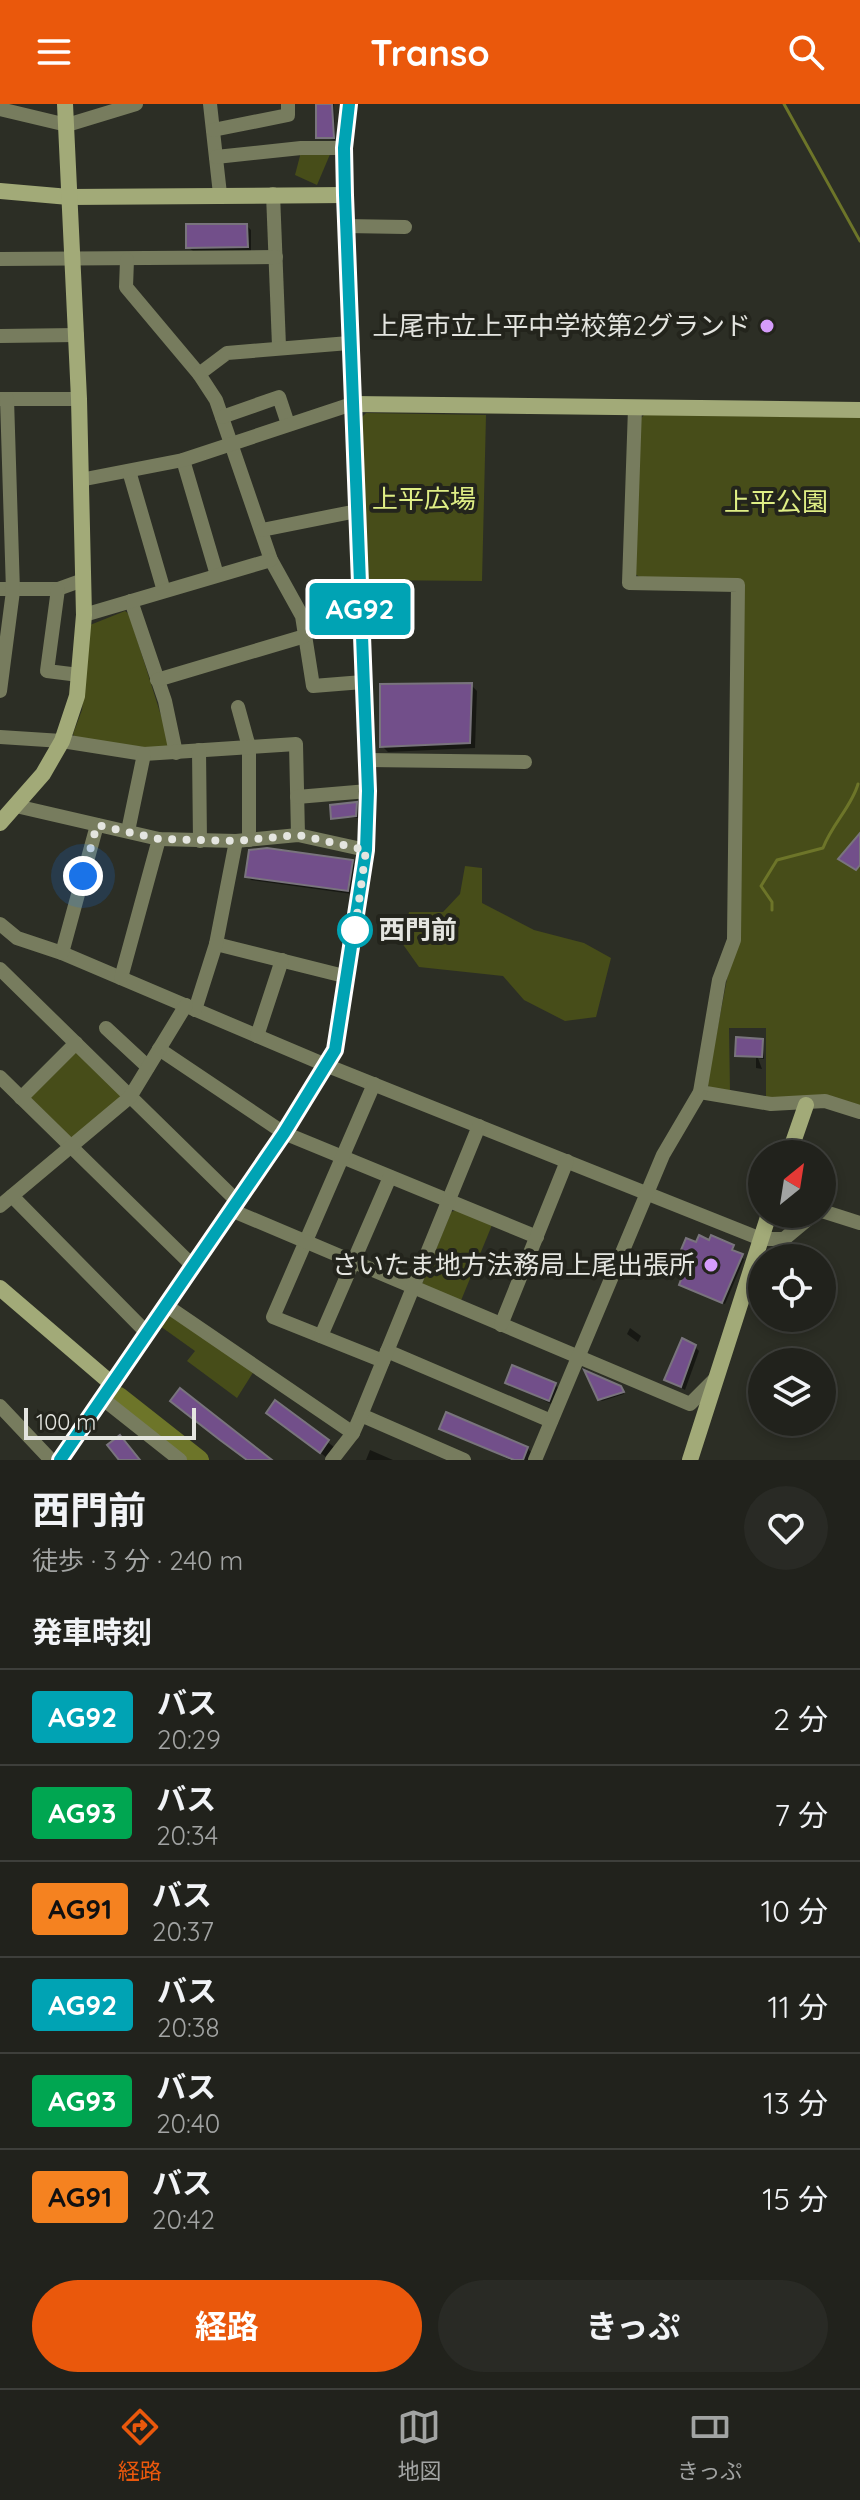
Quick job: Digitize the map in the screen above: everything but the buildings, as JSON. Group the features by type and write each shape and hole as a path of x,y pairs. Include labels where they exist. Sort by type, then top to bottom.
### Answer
{"street":[{"path":"0,823 43,774 62,741 77,696 79,675 84,615 79,399 65,104"},
{"path":"0,109 67,125 100,110 136,104"},
{"path":"210,104 220,194"},
{"path":"213,130 288,115 288,104"},
{"path":"60,1460 284,1133 328,1066 340,1035 366,850 368,791 349,343 344,148 349,104"},
{"path":"216,157 301,148 344,148"},
{"path":"0,191 69,197 345,195"},
{"path":"273,194 279,346"},
{"path":"346,226 405,227"},
{"path":"0,259 276,257"},
{"path":"127,260 126,287 199,374 222,417 271,560 302,616 313,686 363,682"},
{"path":"0,336 77,335"},
{"path":"199,374 227,353 279,346 349,343"},
{"path":"222,417 279,397 288,424"},
{"path":"0,691 6,590 3,399 79,399"},
{"path":"80,480 183,460 352,404 860,410"},
{"path":"535,1460 663,1155 700,1092 719,980 734,940 738,585 629,583 635,408"},
{"path":"183,460 217,575"},
{"path":"129,471 164,591"},
{"path":"262,530 357,511"},
{"path":"84,615 271,560"},
{"path":"6,590 58,589 83,580"},
{"path":"58,589 47,671 79,675"},
{"path":"131,601 157,680 176,753"},
{"path":"157,680 305,636"},
{"path":"147,1333 6,1201 130,1097 159,1049 191,1008 216,944 243,840 249,747 238,707"},
{"path":"0,737 62,741 144,754 296,744 298,835"},
{"path":"199,750 200,841"},
{"path":"128,831 144,754"},
{"path":"367,760 525,762"},
{"path":"297,797 368,791"},
{"path":"16,806 159,839 243,840 298,835 366,850"},
{"path":"62,953 97,825"},
{"path":"121,978 159,839"},
{"path":"0,924 17,938 62,953 328,1066 761,1239 784,1239 797,1228"},
{"path":"216,944 348,977"},
{"path":"257,1036 282,960"},
{"path":"0,969 130,1097 234,1206 306,1242 690,1404 717,1377"},
{"path":"106,1028 148,1067"},
{"path":"21,1098 76,1043"},
{"path":"159,1049 284,1133 537,1237"},
{"path":"0,1077 193,1266"},
{"path":"374,1084 273,1317 385,1356 551,1421"},
{"path":"700,1092 771,1104 806,1105 825,1101 860,1112"},
{"path":"794,1140 806,1105"},
{"path":"332,1460 353,1433 361,1415 479,1126"},
{"path":"501,1325 567,1161"},
{"path":"321,1336 390,1177"},
{"path":"836,1215 860,1223"},
{"path":"690,1460 765,1228"},
{"path":"0,1288 180,1460"},
{"path":"167,1306 353,1433"},
{"path":"0,1406 51,1460"},
{"path":"361,1415 464,1460"}],"green space":[{"path":"301,152 331,152 317,185 295,175"},
{"name":"上平広場","path":"366,413 486,415 482,581 366,580 361,418"},
{"name":"上平公園","path":"645,414 860,417 860,1107 766,1099 766,1028 729,1028 730,1092 711,1089 707,1084 730,963 741,759 743,580 641,578 635,574 639,420"},
{"path":"125,611 129,614 170,744 167,750 76,739 73,734 82,710 90,625"},
{"path":"465,866 482,868 482,903 534,930 584,943 611,958 596,1017 565,1021 524,1000 503,976 419,967 402,943 409,912 443,912 460,894"},
{"path":"77,1051 121,1095 121,1100 73,1140 27,1094"},
{"path":"457,1210 492,1225 460,1303 422,1284 451,1212"},
{"path":"171,1315 254,1371 237,1398 187,1361 195,1351 160,1326"}],"waterway":[{"path":"784,104 860,241"},
{"path":"772,910 772,902 761,886 777,860 823,848 858,784"},
{"path":"119,1397 199,1460"}],"bus line":[{"name":"AG92","path":"60,1460 284,1133 328,1066 340,1035 366,850 368,791 349,343 344,148 349,104"}],"place":[{"name":"上尾市立上平中学校第2グランド","path":"767,326"},
{"name":"西門前","path":"355,930"},
{"name":"さいたま地方法務局上尾出張所","path":"711,1265"}],"route":[{"path":"83,876 97,825 159,839 236,841 298,835 366,850 355,930"}]}
